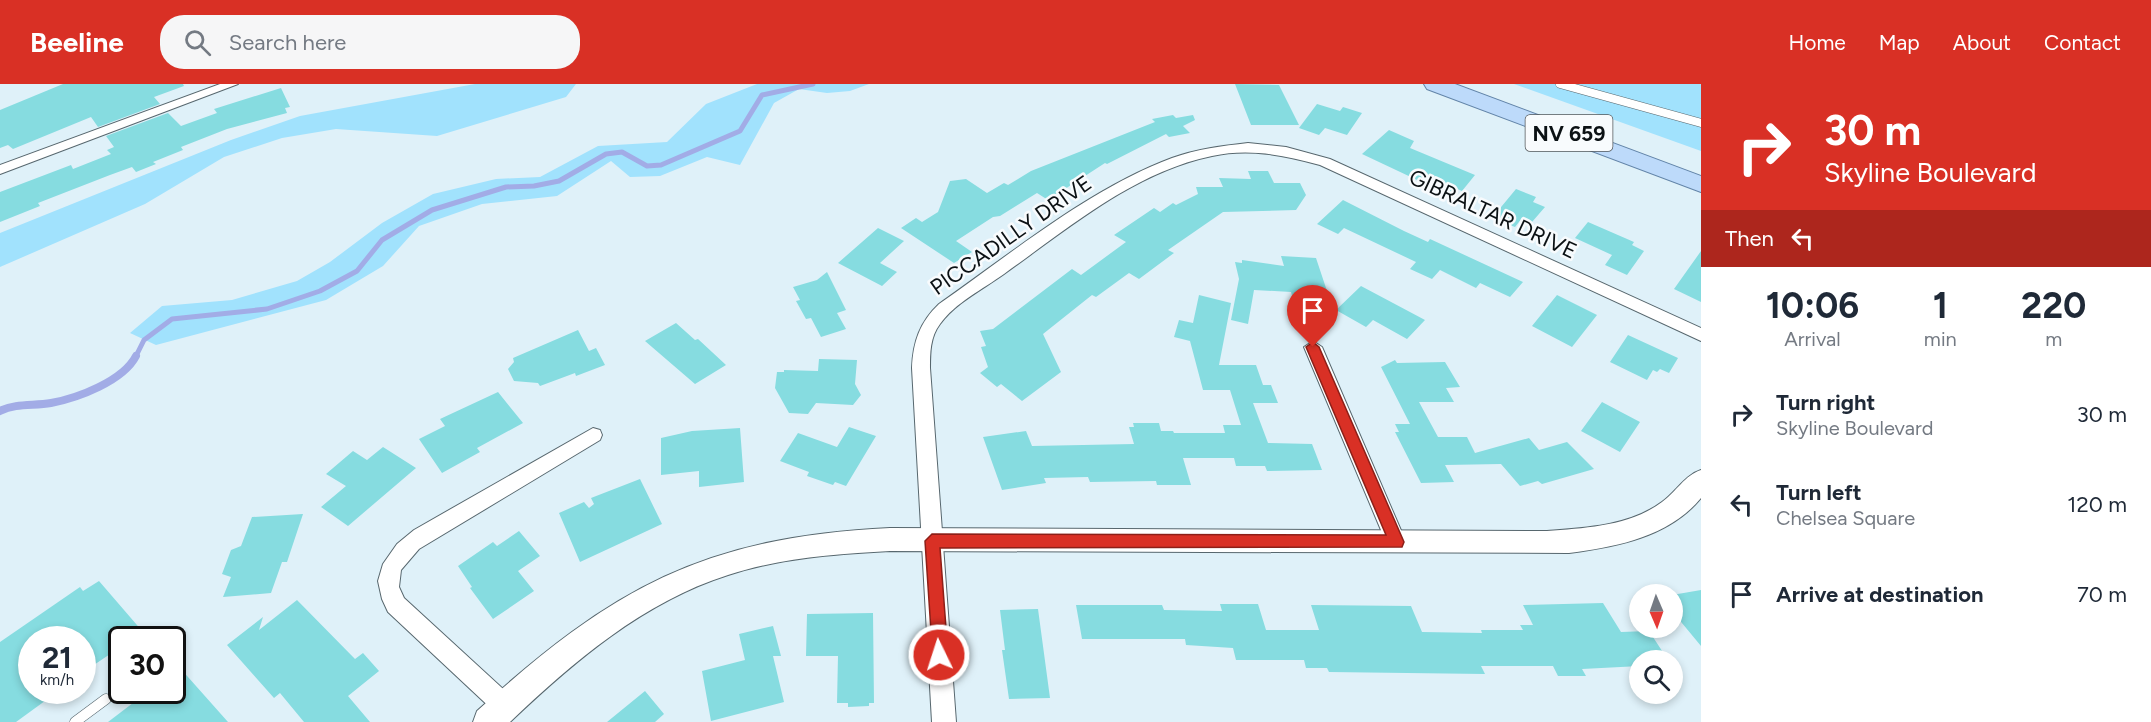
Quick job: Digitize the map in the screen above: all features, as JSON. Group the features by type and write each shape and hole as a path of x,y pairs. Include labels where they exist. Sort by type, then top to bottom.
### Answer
{"main road":[{"name":"NV 659","path":"1435,84 1701,185"},
{"name":"NV 659","path":"1475,84 1701,166"}],"street":[{"path":"0,170 215,86 232,84"},
{"name":"GIBRALTAR DRIVE","path":"1262,147 1295,152 1325,162 1701,335"},
{"name":"PICCADILLY DRIVE","path":"944,722 921,352 927,328 934,318 1127,182 1182,159 1229,149 1262,147"},
{"path":"1313,347 1396,542"},
{"path":"592,435 423,535 404,551 391,570 388,582 390,594 396,605 497,714 577,642 623,611 676,582 727,563 773,551 818,544 932,541 1547,543 1588,540 1623,534 1652,522 1674,509 1692,493 1701,480"}],"lane":[{"path":"1560,84 1701,123"},
{"path":"75,722 106,699"}],"shaded area":[{"path":"475,84 576,84 566,97 437,136 336,129 282,138 224,157 145,204 0,267 0,233 231,140 300,116"},
{"path":"757,84 869,84 850,91 827,93 799,89 774,103 740,165 707,157 660,176 630,177 611,161 557,196 482,204 419,226 383,266 326,300 156,345 130,333 162,306 232,300 297,281 330,262 382,223 433,194 496,179 540,177 598,146 667,142 706,104"},
{"path":"1514,84 1701,84 1701,151"}],"building":[{"path":"63,84 183,84 184,86 154,97 160,104 98,127 91,117 13,149 8,145 0,148 0,110"},
{"path":"1235,84 1279,85 1299,125 1251,125"},
{"path":"281,88 290,107 285,108 287,113 227,129 181,147 183,150 153,162 156,164 136,172 132,167 110,175 38,203 40,206 0,222 0,192 71,165 73,169 111,154 107,150 114,147 106,136 168,113 181,126 217,113 214,109"},
{"path":"1317,104 1340,111 1343,107 1362,113 1347,135 1325,128 1319,135 1299,128"},
{"path":"1173,115 1176,118 1193,115 1195,120 1183,126 1190,133 1169,137 1166,134 1105,163 1048,200 1037,193 1000,216 993,217 956,241 972,252 954,263 901,228 916,218 922,222 938,212 950,181 966,179 987,193 1004,183 1008,185 1031,171 1155,122 1152,119"},
{"path":"1389,130 1414,141 1410,148 1475,175 1462,191 1455,188 1449,195 1362,154"},
{"path":"1248,171 1268,171 1274,183 1300,183 1306,195 1296,210 1223,212 1168,250 1174,253 1139,279 1129,273 1096,297 1092,295 1043,334 1061,372 1022,401 1001,384 997,387 980,373 988,367 981,347 986,346 980,331 993,329 1072,269 1081,275 1126,242 1114,235 1154,208 1160,212 1173,203 1176,205 1198,194 1196,187 1223,187 1219,178 1251,179"},
{"path":"1516,189 1536,197 1533,202 1545,207 1532,222 1522,218 1515,227 1492,218"},
{"path":"1343,200 1428,242 1430,239 1523,282 1510,297 1480,283 1476,288 1440,270 1432,279 1410,269 1416,262 1344,228 1338,234 1317,224"},
{"path":"1588,222 1634,242 1632,245 1644,251 1627,275 1605,265 1612,255 1575,238"},
{"path":"878,228 904,241 880,263 897,272 882,286 838,263"},
{"path":"1701,251 1701,302 1674,289"},
{"path":"1281,256 1316,258 1332,306 1294,303 1291,292 1254,290 1248,324 1231,320 1239,279 1235,262 1242,263 1242,260 1284,266"},
{"path":"827,272 846,310 837,313 846,329 821,337 811,318 806,319 796,301 800,300 793,287 817,280"},
{"path":"1361,286 1425,320 1407,339 1373,320 1366,327 1336,310"},
{"path":"1199,295 1231,303 1219,365 1256,365 1263,385 1271,385 1278,403 1253,403 1268,443 1312,444 1322,470 1267,471 1265,466 1236,466 1234,458 1183,458 1191,485 1157,485 1156,481 1090,482 1088,477 1044,478 1046,483 1002,490 983,437 1026,431 1032,446 1134,444 1129,427 1134,427 1133,423 1159,423 1161,431 1173,431 1174,433 1225,433 1223,425 1241,425 1230,390 1203,390 1190,341 1174,337 1179,320 1193,323"},
{"path":"1557,295 1597,315 1572,347 1532,326"},
{"path":"676,323 695,340 698,339 726,365 695,384 645,341"},
{"path":"578,330 589,351 596,348 605,365 540,386 538,383 514,381 508,369 514,362 513,358"},
{"path":"1628,335 1678,358 1669,373 1660,369 1657,372 1653,370 1647,380 1610,362"},
{"path":"819,359 857,360 855,384 861,395 853,405 816,403 808,414 789,413 775,388 777,372 784,372 784,370 818,371"},
{"path":"1395,360 1397,363 1445,362 1460,387 1446,388 1454,402 1419,402 1438,437 1467,437 1475,453 1529,438 1539,450 1567,442 1594,469 1542,484 1538,481 1520,486 1501,464 1445,465 1454,482 1421,483 1395,432 1399,432 1395,424 1410,424 1381,367"},
{"path":"498,392 523,423 477,448 480,452 442,473 419,439 445,426 440,419"},
{"path":"1602,402 1640,422 1620,452 1581,431"},
{"path":"849,427 876,436 846,486 835,482 833,485 807,476 809,472 780,461 798,433 837,447"},
{"path":"740,428 744,482 699,487 699,471 661,475 661,438 692,431"},
{"path":"383,447 416,468 348,526 321,507 346,486 326,474 353,451 367,460"},
{"path":"640,479 662,524 580,562 559,513 584,502 589,508 594,504 591,498"},
{"path":"303,514 287,562 282,562 271,593 223,597 231,577 222,574 231,550 241,546 252,517"},
{"path":"519,531 540,556 518,571 534,591 493,619 470,588 472,587 458,566 493,542 497,546"},
{"path":"99,581 138,626 108,626 108,655 96,664 96,626 23,626 80,587 83,591"},
{"path":"1701,590 1701,646 1683,624 1683,593"},
{"path":"297,600 355,659 363,653 379,671 348,696 370,722 304,722 280,693 274,698 227,645 263,617 259,630"},
{"path":"1603,603 1621,632 1629,632 1629,638 1654,638 1661,650 1629,650 1629,667 1582,669 1586,676 1558,676 1553,666 1481,666 1485,674 1329,672 1327,668 1306,668 1304,660 1236,660 1233,648 1186,645 1185,639 1082,639 1076,605 1162,605 1164,610 1222,611 1220,604 1258,604 1266,630 1319,630 1311,605 1411,606 1422,632 1482,633 1481,630 1523,630 1520,625 1533,625 1523,605"},
{"path":"1038,609 1050,698 1009,699 1002,650 1005,650 1000,610"},
{"path":"873,613 874,703 869,703 869,706 848,707 848,703 837,703 838,656 806,656 807,614"},
{"path":"773,626 781,656 773,656 784,702 711,721 702,671 745,660 739,634"},
{"path":"18,630 18,704 41,704 16,722 0,722 0,642"},
{"path":"186,675 228,722 108,722 132,704 186,704"},
{"path":"645,691 664,714 655,722 607,722"}],"waterway":[{"path":"136,356 144,340 172,319 267,309 320,291 357,271 382,240 432,210 506,187 534,186 559,181 606,154 622,152 647,166 661,165 740,131 762,95 813,84"},
{"path":"0,411 18,406 51,403 86,393 111,381 130,365 136,356"}],"route":[{"path":"939,655 932,541 1396,542 1313,347"}]}
